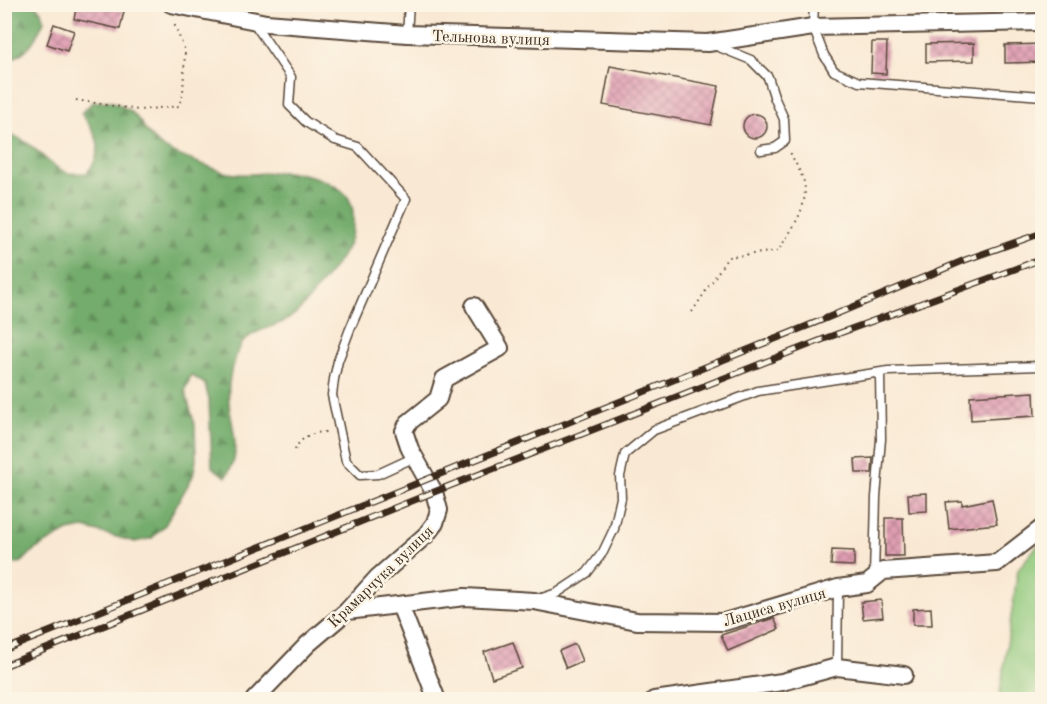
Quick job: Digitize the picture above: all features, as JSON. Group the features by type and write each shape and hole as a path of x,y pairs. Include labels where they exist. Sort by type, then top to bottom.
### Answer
{"street":[{"name":"Тельнова вулиця","path":"171,10 407,34 708,43 813,27 1042,22"},
{"name":"Крамарчука вулиця","path":"254,699 378,577 426,535 435,523 439,510 434,492 404,431 408,423 438,399 444,379 500,348 474,306"},
{"name":"Лациса вулиця","path":"347,610 465,597 534,601 637,621 724,622 838,588 867,584 883,571 997,563 1042,528"},
{"path":"400,605 437,699"},
{"path":"654,699 782,682 837,668 904,675"}],"lane":[{"path":"407,34 409,4"},
{"path":"814,4 813,27 824,56 834,71 859,82 1042,96"},
{"path":"252,20 291,77 290,105 306,122 335,140 358,147 406,199 338,361 332,395 346,461 360,475 378,474 416,457"},
{"path":"708,43 751,60 768,77 774,99 784,120 785,141 775,148 761,150"},
{"path":"534,601 557,593 586,573 603,552 614,529 621,498 620,476 625,454 654,430 758,391 880,373 1042,366"},
{"path":"874,578 876,497 881,439 880,373"},
{"path":"837,668 838,588"}],"path":[{"path":"76,100 139,110 178,106 183,93 185,51 171,10"},
{"path":"692,312 728,257 778,251 796,223 805,202 803,182 785,141"},
{"path":"295,450 298,442 310,434 339,433"}],"green space":[{"path":"5,4 35,5 41,11 44,21 29,47 5,62"},
{"path":"110,101 135,116 147,133 160,145 188,159 226,173 294,173 312,176 331,184 346,195 350,201 353,212 352,232 340,259 299,310 282,322 250,336 241,345 234,361 229,386 235,448 234,460 226,477 212,467 209,400 205,384 191,375 185,391 195,425 196,460 193,476 165,525 152,538 135,542 84,528 68,531 34,550 22,562 5,566 5,135 14,136 30,145 59,169 68,173 87,173 96,157 98,143 92,128 81,113 93,102"},
{"path":"1042,540 1042,699 999,699 1018,569"}],"building":[{"path":"77,4 95,4 124,11 120,29 74,19"},
{"path":"54,24 74,31 67,51 47,44"},
{"path":"872,42 887,42 886,74 871,73"},
{"path":"974,43 974,61 926,62 926,44"},
{"path":"1042,44 1042,62 1005,63 1005,45"},
{"path":"610,66 719,86 711,125 603,105"},
{"path":"755,114 763,118 767,126 763,134 755,138 747,134 743,126 747,118"},
{"path":"1034,392 1035,416 971,420 970,396"},
{"path":"873,458 872,473 856,473 855,459"},
{"path":"927,493 927,511 909,512 908,494"},
{"path":"992,499 997,524 949,529 946,502 962,501 962,505"},
{"path":"885,518 903,518 904,556 885,556"},
{"path":"832,550 854,551 854,566 831,565"},
{"path":"881,600 883,617 863,619 861,602"},
{"path":"931,608 932,625 913,625 913,609"},
{"path":"774,618 779,629 728,651 721,635"},
{"path":"513,642 522,668 492,678 484,652"},
{"path":"575,644 582,661 566,668 559,651"}],"railway":[{"path":"4,650 822,320 965,260 1042,233"},
{"path":"4,666 434,492 829,337 1042,259"}]}
